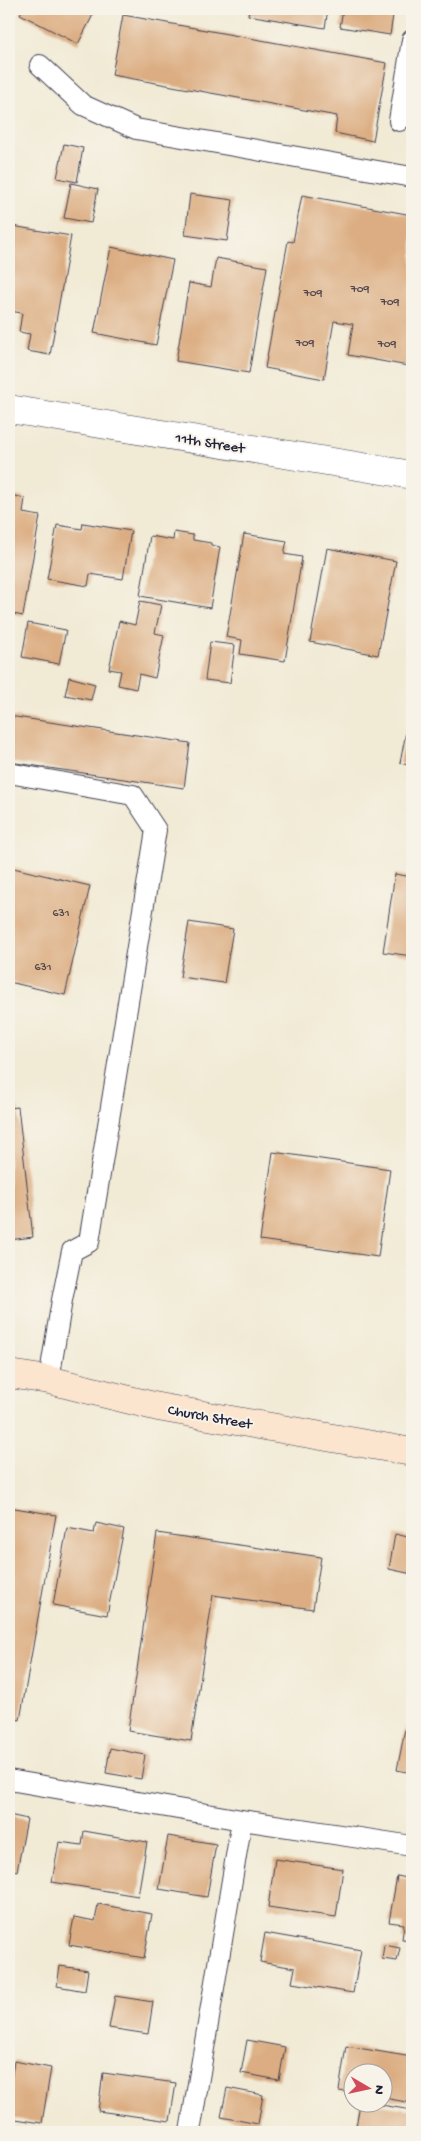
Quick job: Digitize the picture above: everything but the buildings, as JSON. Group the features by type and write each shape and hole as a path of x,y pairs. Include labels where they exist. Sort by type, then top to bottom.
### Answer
{"street":[{"name":"11th Street","path":"9,409 412,475"},
{"name":"Church Street","path":"9,1374 49,1380 158,1407 412,1452"}],"lane":[{"path":"399,121 412,40"},
{"path":"40,66 83,105 136,129 412,178"},
{"path":"9,773 133,796 156,830 89,1242 72,1251 49,1380"},
{"path":"9,1780 242,1820 412,1846"},
{"path":"190,2132 242,1820"}]}
